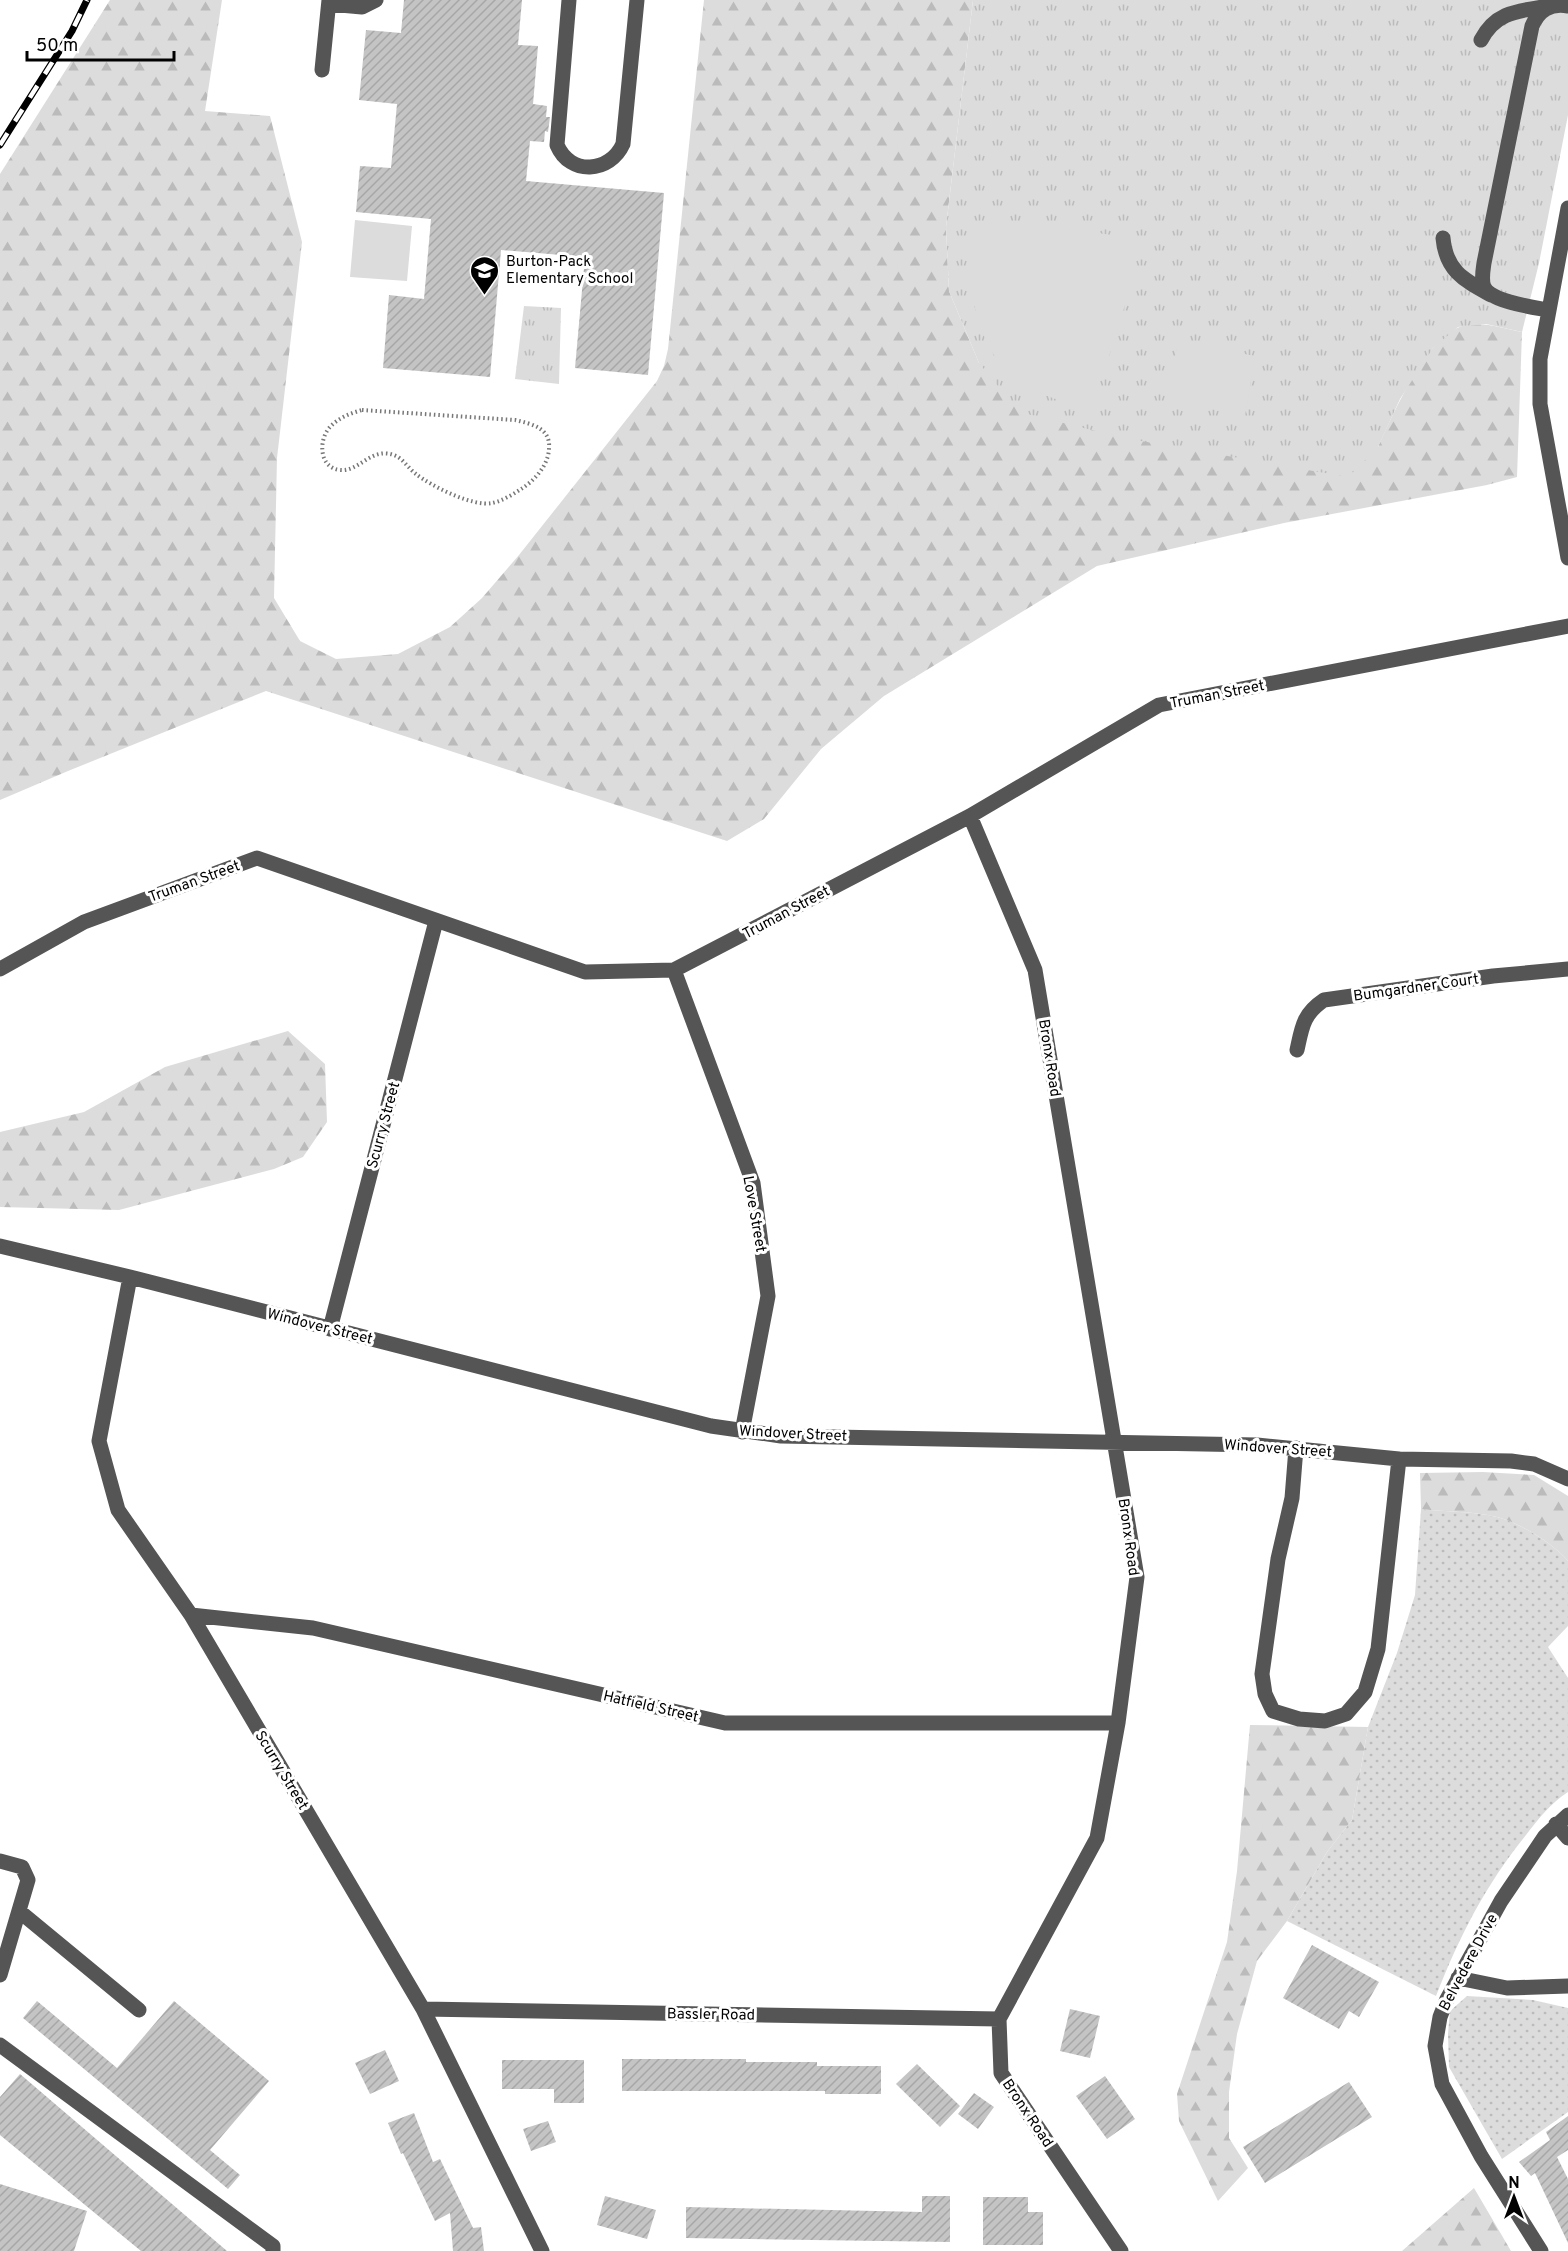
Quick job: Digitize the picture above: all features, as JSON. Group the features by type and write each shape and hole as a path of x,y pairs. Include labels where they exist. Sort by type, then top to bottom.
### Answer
{"street":[{"path":"322,70 329,2 362,7 376,0"},
{"path":"569,0 557,139 564,157 576,166 585,168 594,168 610,161 623,144 638,0"},
{"path":"1491,294 1484,287 1484,262 1530,38 1537,16 1552,6"},
{"path":"1481,40 1494,21 1506,15 1552,6 1568,6"},
{"path":"1568,208 1564,255 1548,310 1540,359 1540,404 1568,558"},
{"path":"1443,238 1447,259 1454,270 1466,281 1491,294 1548,310"},
{"name":"Truman Street","path":"0,969 84,922 257,858 585,972 674,970 970,816 1159,705 1568,626"},
{"name":"Bronx Road","path":"970,816 1035,970 1137,1576 1118,1723 1097,1838 999,2019 1001,2073 1121,2251"},
{"name":"Scurry Street","path":"330,1329 436,921"},
{"name":"Bumgardner Court","path":"1297,1050 1303,1021 1315,1006 1324,1000 1493,976 1568,969"},
{"name":"Love Street","path":"674,970 753,1184 768,1296 742,1432"},
{"name":"Windover Street","path":"0,1246 742,1432 781,1436 1221,1443 1399,1459 1511,1461 1534,1464 1568,1479"},
{"name":"Scurry Street","path":"130,1277 99,1441 118,1510 191,1615 423,2009 542,2251"},
{"path":"1296,1448 1292,1498 1278,1559 1262,1674 1265,1694 1273,1711 1299,1719 1325,1721 1346,1714 1365,1692 1378,1649 1399,1459"},
{"name":"Hatfield Street","path":"191,1615 313,1628 725,1723 1118,1723"},
{"path":"1562,1820 1568,1838"},
{"name":"Belvedere Drive","path":"1540,2251 1481,2156 1442,2084 1435,2046 1440,2017 1458,1978 1506,1893 1534,1850 1562,1820"},
{"path":"0,1861 22,1867 28,1880 0,1975"},
{"path":"19,1911 139,2010"},
{"path":"1458,1978 1507,1988 1568,1986"},
{"name":"Bassler Road","path":"423,2009 999,2019"},
{"path":"0,2045 273,2246 273,2251"}],"path":[{"path":"372,410 531,423 543,430 548,439 549,450 538,474 526,486 509,496 491,503 480,504 466,500 418,476 397,456 387,453 378,453 341,471 330,467 322,453 325,434 331,426 351,413 372,410"}],"green space":[{"path":"110,0 222,0 205,111 270,116 302,242 277,458 274,598 300,641 336,659 398,654 450,627 482,598 519,555 657,381 668,349 704,0 973,0 946,227 949,291 979,363 1378,447 1392,416 1421,364 1444,336 1464,325 1472,324 1522,332 1517,477 1487,485 1284,523 1097,566 884,696 821,749 764,819 727,841 266,691 0,800 0,174"},
{"path":"973,0 1568,0 1568,115 1539,263 1522,332 1486,324 1458,327 1433,348 1400,399 1378,447 1348,477 1124,438 1019,412 979,363 949,291 946,227"},
{"path":"355,220 412,226 407,281 350,277"},
{"path":"967,222 1054,227 1127,237 1138,252 1118,332 1089,410 1045,395 1024,384 1006,370 995,356 985,339 973,301 968,260"},
{"path":"524,306 561,308 559,384 515,379"},
{"path":"1178,341 1255,356 1245,416 1167,400"},
{"path":"288,1031 325,1064 327,1122 303,1157 274,1169 119,1210 0,1207 0,1132 84,1112 165,1067"},
{"path":"1483,1472 1534,1475 1568,1496 1568,1561 1545,1541 1506,1520 1479,1514 1421,1509 1420,1473"},
{"path":"1421,1509 1479,1514 1506,1520 1545,1541 1568,1561 1568,1626 1548,1647 1568,1678 1568,1792 1541,1817 1498,1873 1464,1932 1436,1996 1287,1921 1327,1852 1352,1820 1368,1727 1397,1653 1415,1595"},
{"path":"1250,1725 1368,1727 1352,1820 1327,1852 1287,1921 1257,1961 1237,2034 1229,2092 1229,2138 1248,2168 1218,2201 1179,2121 1177,2094 1227,1942 1237,1871"},
{"path":"1467,1996 1533,2000 1568,2008 1568,2112 1502,2159 1449,2067 1450,2011"},
{"path":"1474,2188 1511,2251 1402,2251"}],"building":[{"path":"404,0 522,0 518,45 538,46 533,104 547,106 546,117 550,117 544,142 530,141 526,181 664,193 648,375 575,368 585,257 501,250 490,377 383,368 389,295 424,299 431,219 356,212 360,166 391,168 397,104 359,100 366,30 401,33"},
{"path":"1312,1945 1379,1982 1359,2017 1349,2011 1339,2029 1283,1998"},
{"path":"37,2001 117,2068 174,2001 269,2081 210,2150 240,2175 228,2189 23,2018"},
{"path":"1070,2009 1100,2016 1090,2058 1060,2051"},
{"path":"385,2050 399,2081 370,2094 355,2063"},
{"path":"622,2059 746,2059 746,2062 817,2062 817,2066 881,2066 881,2094 825,2094 825,2091 622,2091"},
{"path":"502,2060 584,2060 584,2103 554,2103 554,2089 502,2089"},
{"path":"917,2064 960,2106 940,2127 896,2084"},
{"path":"20,2074 227,2251 141,2251 0,2135 0,2097"},
{"path":"1105,2076 1135,2119 1107,2139 1076,2096"},
{"path":"1349,2082 1372,2117 1265,2183 1243,2147"},
{"path":"974,2093 994,2107 978,2129 958,2114"},
{"path":"414,2113 433,2162 440,2159 473,2228 481,2227 484,2251 453,2251 450,2213 435,2221 403,2153 401,2154 388,2123"},
{"path":"1568,2116 1568,2150 1557,2157 1568,2179 1568,2243 1535,2173 1531,2176 1519,2162 1550,2140 1546,2132"},
{"path":"548,2121 556,2142 531,2151 523,2129"},
{"path":"0,2184 87,2211 74,2251 0,2251"},
{"path":"605,2196 656,2210 647,2239 597,2225"},
{"path":"922,2196 950,2196 950,2242 686,2238 686,2207 922,2212"},
{"path":"983,2197 1028,2197 1028,2212 1043,2212 1043,2245 983,2245"}],"railway":[{"path":"0,145 72,31 87,0"}],"place":[{"name":"Burton-Pack Elementary School","path":"485,296"}]}
